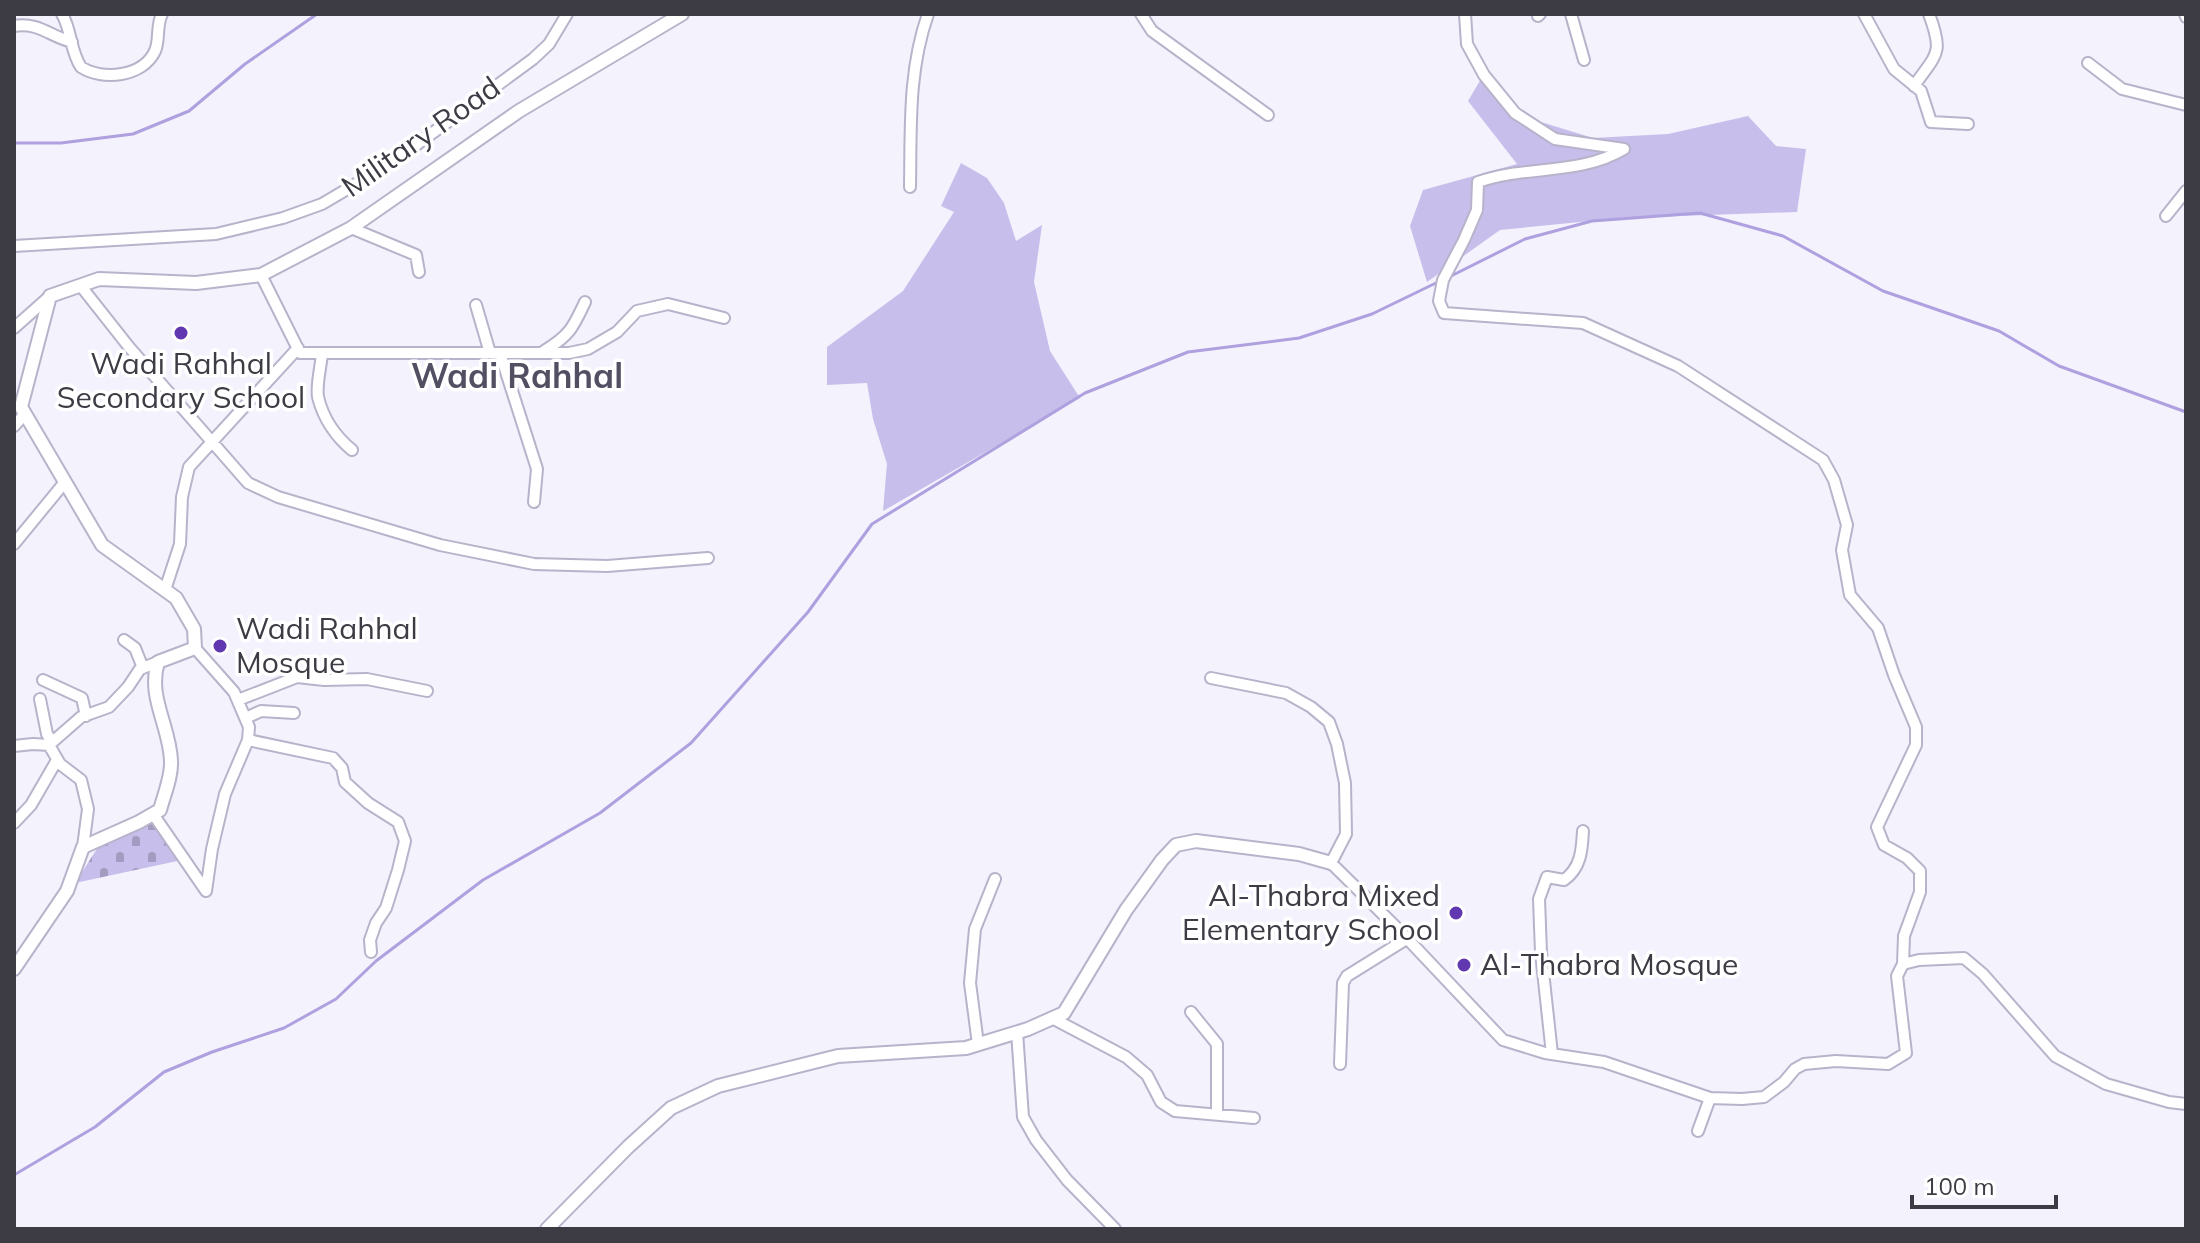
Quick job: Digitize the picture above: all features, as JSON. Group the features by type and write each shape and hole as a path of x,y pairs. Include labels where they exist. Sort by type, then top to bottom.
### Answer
{"street":[{"path":"62,14 68,25 76,60 87,71 110,75 135,71 150,59 156,49 162,14"},
{"name":"Military Road","path":"14,246 216,234 259,226 322,204 393,162 533,59 549,44 567,14"},
{"path":"14,328 50,296 99,279 196,283 261,275 351,228 519,111 682,14"},
{"path":"910,187 912,81 928,14"},
{"path":"1141,14 1152,31 1268,115"},
{"path":"547,1229 671,1108 718,1086 838,1056 966,1048 1064,1013 1126,910 1162,860 1176,845 1196,841 1299,854 1331,863 1408,938 1503,1040 1552,1054 1604,1062 1710,1098 1764,1097 1804,1064 1836,1061 1888,1064 1906,1053 1897,976 1903,964 1904,936 1920,892 1920,871 1907,858 1884,845 1877,827 1916,745 1916,727 1878,628 1850,595 1842,550 1847,525 1834,480 1823,460 1678,366 1583,323 1444,313 1439,301 1443,280 1477,210 1478,182 1494,176 1559,170 1609,158 1624,149 1555,139 1515,113 1484,75 1467,44 1465,14"},
{"path":"1571,14 1584,60"},
{"path":"1864,14 1894,69 1921,91 1931,122 1968,124"},
{"path":"1914,86 1938,52 1937,35 1929,14"},
{"path":"14,26 39,26 54,36 72,42"},
{"path":"2088,63 2122,89 2186,105"},
{"path":"2166,216 2186,191"},
{"path":"351,228 416,255 419,272"},
{"path":"261,275 300,353 569,353 588,349 617,332 637,311 668,304 724,318"},
{"path":"80,285 129,347 248,483 278,497 440,545 534,564 607,566 708,558"},
{"path":"50,296 21,407 102,545 176,598 194,629 195,648 234,692 249,727 248,740 225,794 206,891 153,814"},
{"path":"541,353 574,327 585,302"},
{"path":"476,305 537,469 534,502"},
{"path":"165,590 180,544 182,497 189,467 298,348"},
{"path":"322,353 318,396 329,424 341,442 352,450"},
{"path":"14,426 25,414"},
{"path":"14,544 65,482"},
{"path":"124,640 135,648 143,668"},
{"path":"14,746 51,744 86,716 109,707 140,669 195,648"},
{"path":"83,847 160,810 172,763 157,705 154,676 158,662"},
{"path":"238,700 297,677 367,679 427,691"},
{"path":"1211,678 1286,693 1329,722 1345,783 1346,834 1331,863"},
{"path":"43,680 82,698 86,716"},
{"path":"14,969 67,891 83,847 88,809 81,780 57,760 47,734 40,699"},
{"path":"246,718 261,711 294,713"},
{"path":"248,740 333,758 342,768 345,782 368,803 398,822 405,841 386,908 370,940 371,952"},
{"path":"14,823 31,805 57,760"},
{"path":"1552,1054 1541,953 1539,899 1547,877 1564,880 1573,874 1582,853 1583,831"},
{"path":"978,1044 970,983 975,929 995,879"},
{"path":"1340,1064 1343,983 1347,976 1408,938"},
{"path":"1903,964 1919,960 1964,958 1983,974 2055,1056 2106,1084 2186,1104"},
{"path":"1191,1012 1217,1044 1217,1115"},
{"path":"1052,1018 1126,1057 1147,1075 1161,1102 1175,1111 1254,1118"},
{"path":"1017,1032 1023,1117 1036,1140 1067,1180 1115,1229"},
{"path":"1698,1131 1710,1098"}],"green space":[{"path":"1481,79 1528,118 1593,138 1668,134 1748,116 1776,146 1806,149 1797,212 1621,218 1500,230 1427,282 1410,226 1423,190 1517,164 1468,101"},
{"path":"961,163 987,178 1004,203 1016,241 1042,225 1034,282 1050,351 1080,398 883,511 887,464 873,419 867,383 827,385 827,347 903,291 954,212 941,206"},
{"path":"157,817 182,860 75,883 102,841"}],"waterway":[{"path":"14,143 61,143 133,134 189,111 245,64 317,14"},
{"path":"1449,277 1525,239 1592,221 1700,213 1783,236 1883,291 1999,331 2059,366 2186,412"},
{"path":"14,1175 95,1127 164,1072 284,1028 336,999 376,961 483,880 600,813 691,743 808,612 872,524 1085,393 1188,352 1299,338 1372,314 1438,282"}],"place":[{"name":"Wadi Rahhal Secondary School","path":"181,333"},
{"name":"Wadi Rahhal Mosque","path":"220,646"},
{"name":"Al-Thabra Mixed Elementary School","path":"1456,913"},
{"name":"Al-Thabra Mosque","path":"1464,965"}],"district":[{"name":"Wadi Rahhal","path":"517,376"}]}
